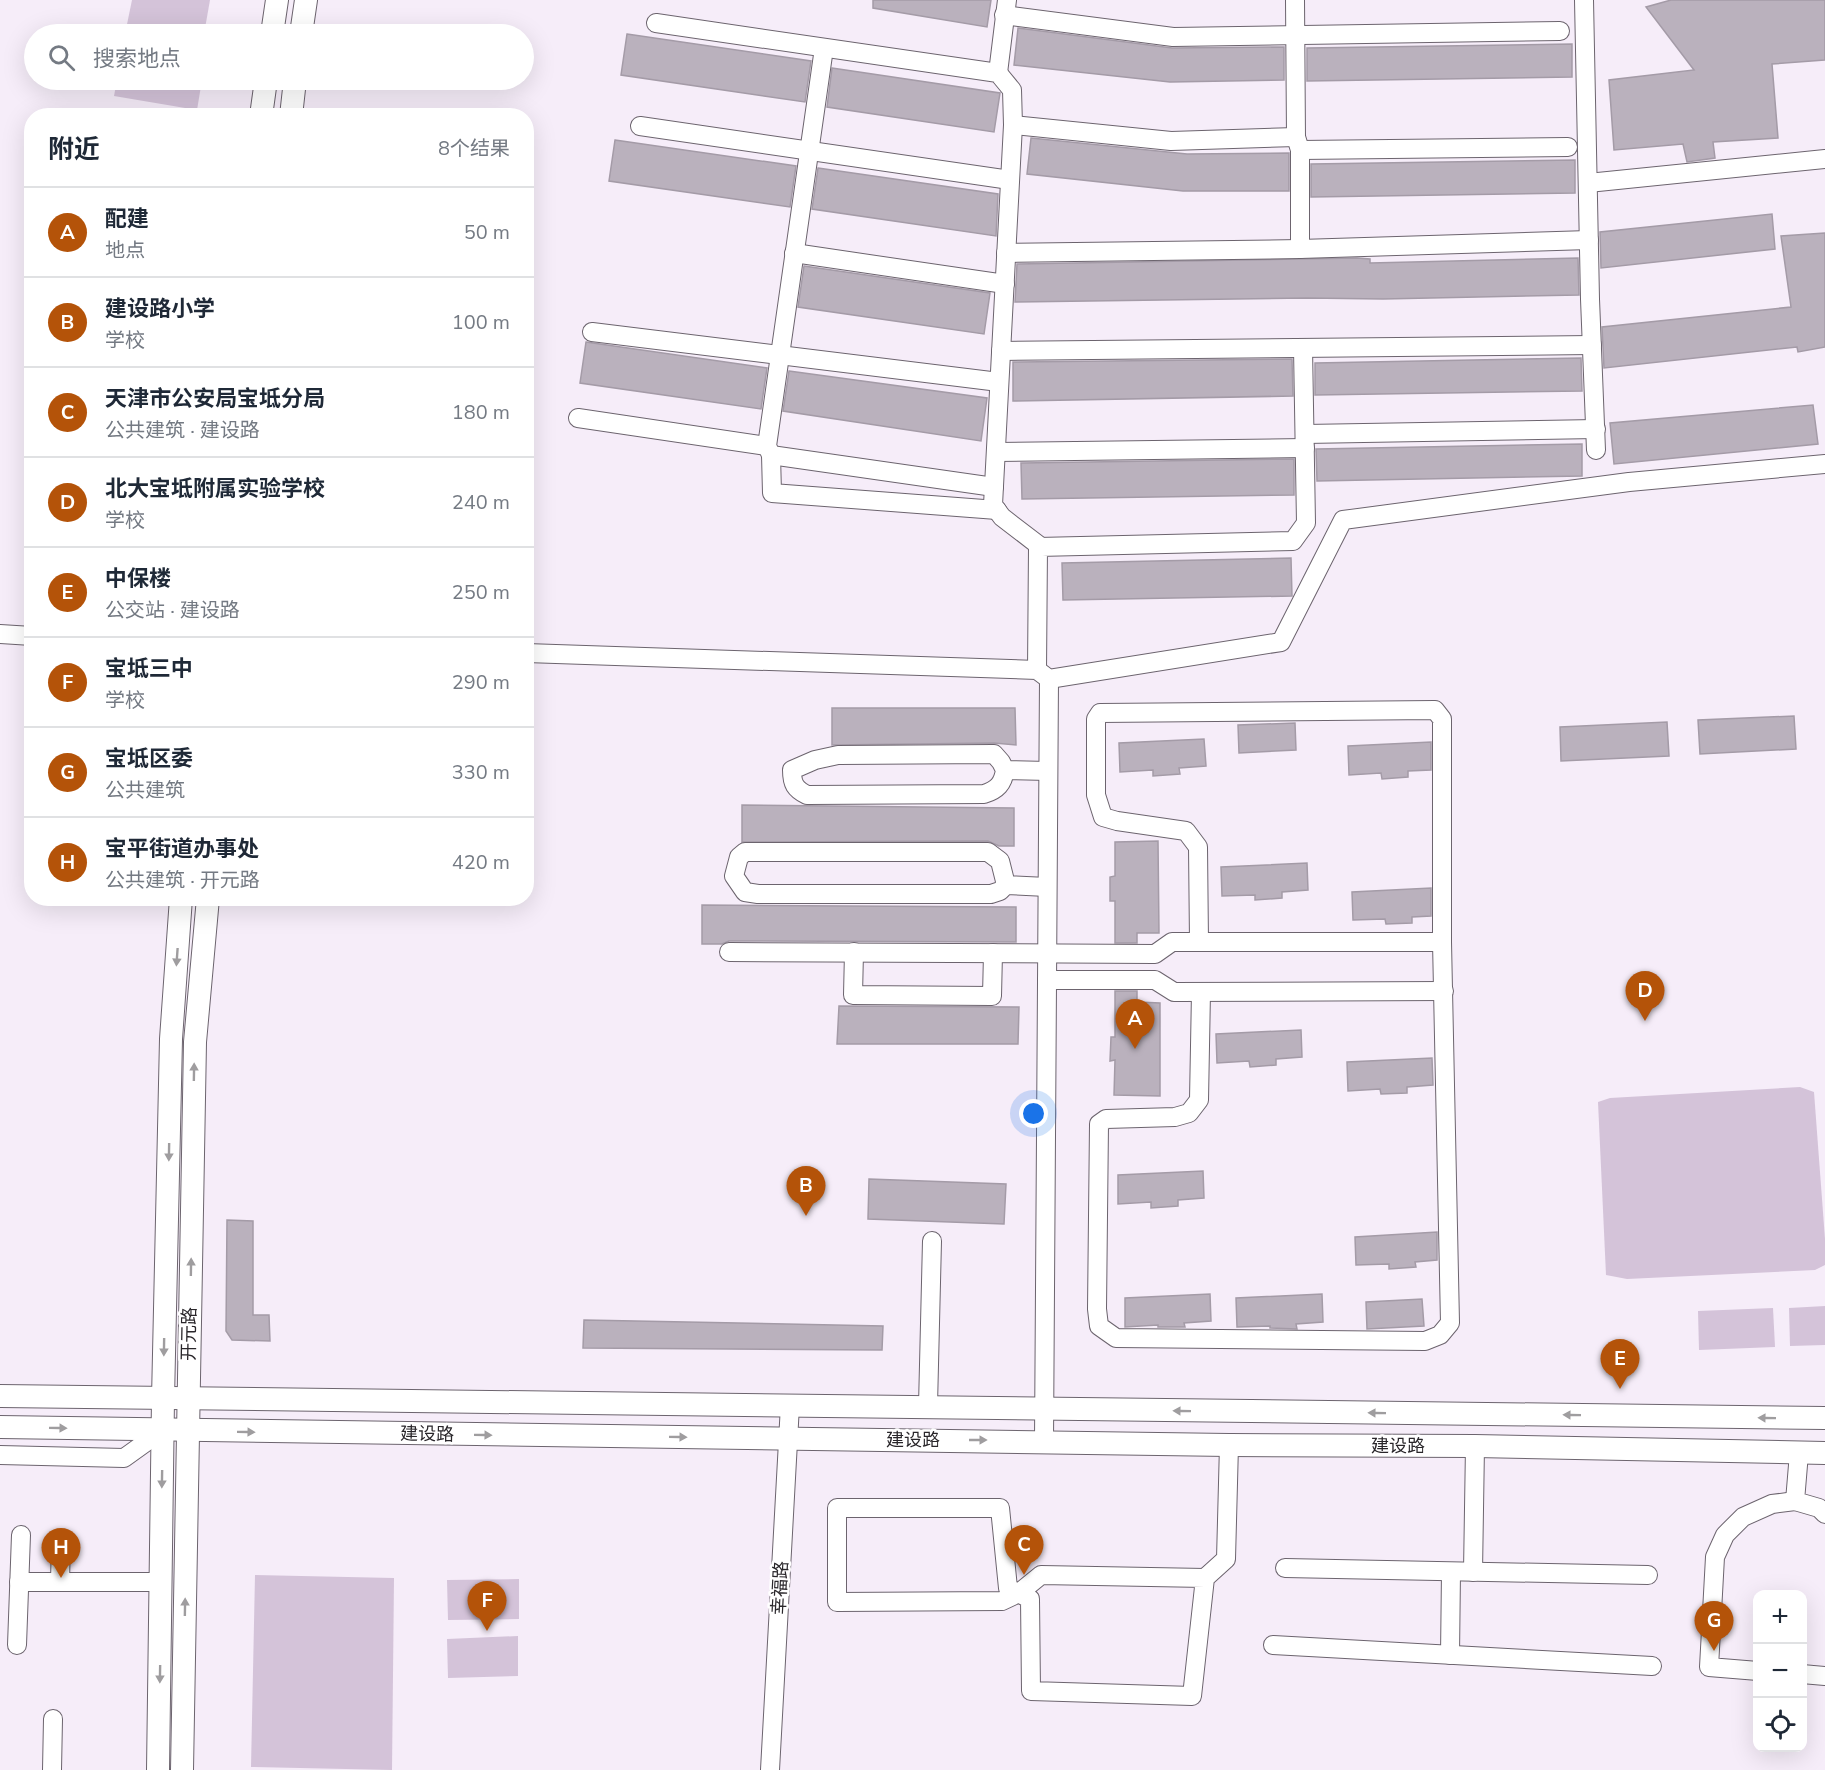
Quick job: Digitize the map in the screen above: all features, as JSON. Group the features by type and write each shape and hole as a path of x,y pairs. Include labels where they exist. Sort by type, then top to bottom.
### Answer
{"main road":[{"path":"273,24 277,0"},
{"path":"302,24 306,0"},
{"path":"262,108 265,90"},
{"path":"292,108 294,90"},
{"name":"开元路","path":"158,1770 171,1039 181,906"},
{"name":"开元路","path":"183,1770 195,1042 207,906"},
{"name":"建设路","path":"0,1396 1825,1418"},
{"name":"建设路","path":"0,1427 1229,1445 1475,1446 1825,1453"}],"street":[{"path":"1295,0 1300,249"},
{"path":"1584,0 1596,450"},
{"path":"998,74 1006,7 1173,37 1296,37 1560,31"},
{"path":"656,23 998,74 1012,90 1013,125 993,505 1002,517 1041,547 1293,541 1306,522 1303,348"},
{"path":"824,48 779,355 769,451 772,493 997,510"},
{"path":"1013,125 1171,141 1568,147"},
{"path":"640,126 1010,180"},
{"path":"1588,183 1825,159"},
{"path":"1006,253 1300,249 1589,240"},
{"path":"794,253 1005,284"},
{"path":"592,332 999,382"},
{"path":"1001,351 1592,345"},
{"path":"579,418 994,487"},
{"path":"996,453 1596,429"},
{"path":"534,653 1043,675 1281,642 1343,520 1629,482 1825,464"},
{"path":"1041,547 1038,547 1048,771 1044,1441"},
{"path":"0,634 24,636"},
{"path":"1200,942 1198,847 1186,831 1103,817 1096,795 1096,719 1100,713 1435,710 1442,719 1442,942 1450,1323 1440,1335 1425,1341 1116,1338 1099,1326 1096,1309 1099,1124 1106,1119 1175,1117 1189,1113 1199,1100 1201,992"},
{"path":"838,754 994,754 1005,770 999,786 993,792 984,794 807,795 798,790 792,782 792,770 815,760 838,754"},
{"path":"1005,770 1048,771"},
{"path":"1006,885 1000,861 988,852 745,852 739,857 734,876 745,892 758,894 992,894 1000,891 1006,885 1047,887"},
{"path":"729,952 1155,954 1172,942 1442,942"},
{"path":"854,952 853,995 992,996 993,952"},
{"path":"1155,954 1155,980"},
{"path":"1047,980 1155,980 1174,992 1444,991"},
{"path":"928,1406 932,1241"},
{"name":"幸福路","path":"770,1770 790,1405"},
{"path":"0,1455 124,1458 163,1430"},
{"path":"1204,1578 1192,1696 1031,1690 1030,1599 1019,1593 1008,1588 1000,1508 837,1508 837,1602 1002,1601 1019,1593 1041,1575 1204,1578 1226,1559 1229,1445"},
{"path":"1473,1572 1475,1446"},
{"path":"1795,1501 1800,1453"},
{"path":"1753,1671 1709,1667 1715,1557 1725,1535 1743,1517 1772,1504 1795,1501 1819,1508 1825,1514"},
{"path":"17,1645 21,1535"},
{"path":"60,1582 61,1540"},
{"path":"1285,1568 1648,1575"},
{"path":"1450,1655 1451,1572"},
{"path":"19,1582 161,1582"},
{"path":"1273,1645 1652,1666"},
{"path":"1807,1674 1825,1676"},
{"path":"52,1770 53,1719"}],"shaded area":[{"path":"132,0 210,0 206,24 127,24"},
{"path":"115,90 200,90 197,108 114,96"},
{"path":"1800,1087 1814,1092 1825,1265 1815,1270 1627,1279 1606,1275 1598,1102 1610,1098"},
{"path":"1825,1306 1825,1345 1790,1346 1789,1308"},
{"path":"1773,1308 1775,1347 1699,1350 1698,1311"},
{"path":"255,1575 394,1578 392,1770 251,1767"},
{"path":"519,1579 519,1619 448,1620 447,1580"},
{"path":"518,1636 518,1676 448,1678 447,1639"}],"building":[{"path":"873,0 991,0 987,27 873,8"},
{"path":"1671,0 1825,0 1825,60 1772,64 1778,138 1713,142 1715,158 1687,162 1683,144 1614,150 1609,80 1694,70 1646,7"},
{"path":"1018,28 1172,48 1284,47 1284,80 1170,82 1014,65"},
{"path":"627,34 811,61 805,102 621,75"},
{"path":"1572,44 1572,77 1307,81 1307,48"},
{"path":"832,68 1000,93 994,132 827,107"},
{"path":"1031,138 1187,154 1289,153 1289,191 1183,191 1027,174"},
{"path":"615,140 796,166 790,207 609,181"},
{"path":"1575,160 1575,193 1311,197 1311,164"},
{"path":"818,168 998,194 996,236 812,209"},
{"path":"1772,214 1775,249 1601,268 1600,232"},
{"path":"1825,233 1825,347 1798,352 1797,347 1604,368 1602,327 1791,307 1781,236"},
{"path":"1578,258 1579,295 1015,302 1017,264 1370,259 1370,263"},
{"path":"804,266 990,293 984,334 798,307"},
{"path":"586,342 767,368 761,409 580,383"},
{"path":"1581,358 1582,391 1315,395 1315,363"},
{"path":"1292,359 1293,396 1013,401 1013,362"},
{"path":"789,371 987,398 981,441 783,411"},
{"path":"1813,405 1818,444 1614,464 1610,423"},
{"path":"1582,444 1582,476 1317,481 1316,449"},
{"path":"1294,459 1294,495 1022,499 1021,463"},
{"path":"1291,558 1292,596 1063,600 1062,563"},
{"path":"832,708 1015,708 1016,745 994,743 832,745"},
{"path":"1794,716 1796,749 1700,754 1698,720"},
{"path":"1667,722 1669,756 1561,761 1560,727"},
{"path":"1295,723 1296,750 1239,753 1238,725"},
{"path":"1204,739 1206,766 1179,768 1180,774 1153,776 1153,770 1120,772 1119,743"},
{"path":"1431,742 1431,770 1408,771 1408,777 1382,779 1381,773 1349,775 1348,746"},
{"path":"742,805 1014,808 1014,846 999,846 988,841 742,842"},
{"path":"1158,841 1159,933 1137,933 1137,943 1115,943 1115,901 1110,901 1110,877 1115,876 1115,842"},
{"path":"1307,863 1308,890 1282,892 1282,898 1255,900 1255,895 1222,896 1221,867"},
{"path":"1431,888 1431,916 1412,917 1412,923 1386,924 1385,919 1353,920 1352,892"},
{"path":"702,905 1016,907 1016,942 729,941 722,944 702,944"},
{"path":"1115,991 1137,991 1137,1002 1160,1003 1160,1096 1114,1095 1115,1060 1110,1061 1111,1037 1115,1037"},
{"path":"839,1006 1019,1007 1018,1044 837,1044"},
{"path":"1301,1030 1302,1057 1276,1059 1276,1065 1250,1067 1249,1061 1217,1063 1216,1034"},
{"path":"1432,1058 1433,1085 1407,1087 1407,1093 1381,1094 1380,1089 1348,1091 1347,1062"},
{"path":"1203,1171 1204,1198 1178,1200 1178,1206 1151,1208 1151,1202 1118,1204 1118,1175"},
{"path":"869,1179 1006,1184 1004,1224 868,1219"},
{"path":"227,1220 253,1221 253,1315 269,1315 270,1341 232,1340 226,1331"},
{"path":"1437,1232 1437,1260 1415,1262 1416,1267 1389,1269 1389,1264 1356,1265 1355,1237"},
{"path":"1210,1294 1211,1321 1184,1323 1185,1327 1158,1327 1158,1325 1125,1327 1125,1298"},
{"path":"1322,1294 1323,1322 1296,1324 1297,1329 1270,1328 1270,1326 1237,1327 1236,1298"},
{"path":"1422,1299 1424,1326 1367,1329 1366,1302"},
{"path":"584,1320 883,1326 882,1350 583,1348"}],"place":[{"name":"北大宝坻附属实验学校","path":"1645,1021"},
{"name":"配建","path":"1135,1049"},
{"name":"建设路小学","path":"806,1216"},
{"name":"中保楼","path":"1620,1389"},
{"name":"天津市公安局宝坻分局","path":"1024,1575"},
{"name":"宝平街道办事处","path":"61,1578"},
{"name":"宝坻三中","path":"487,1631"},
{"name":"宝坻区委","path":"1714,1651"}]}
